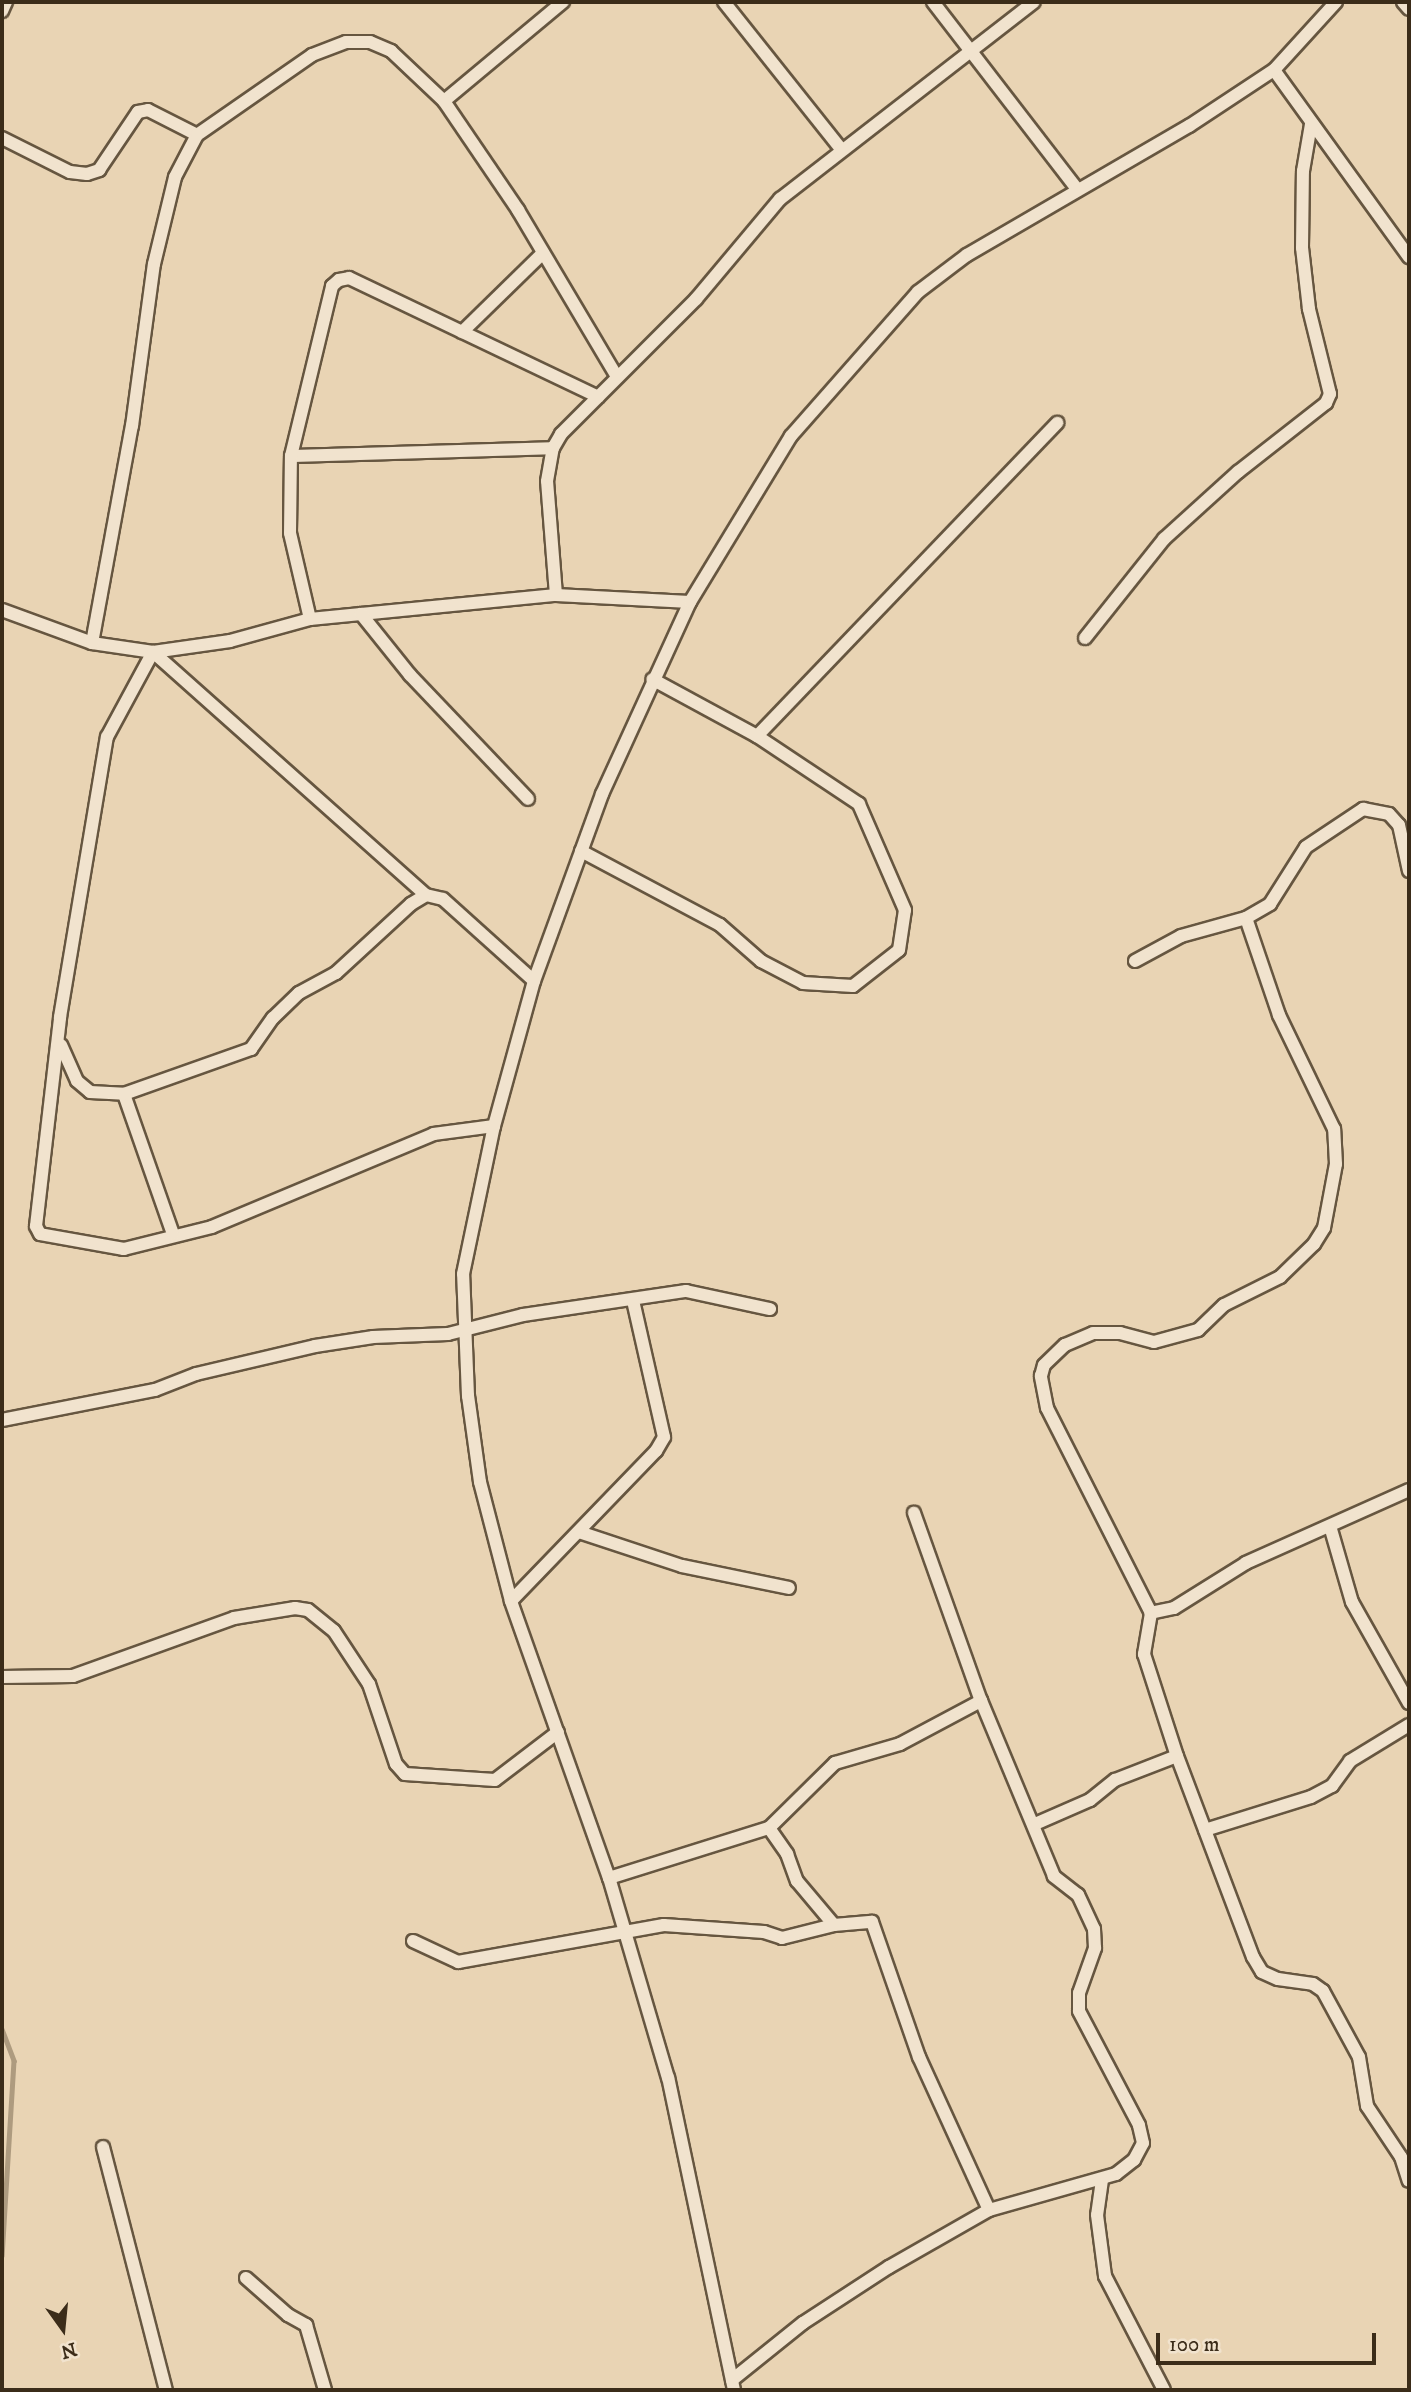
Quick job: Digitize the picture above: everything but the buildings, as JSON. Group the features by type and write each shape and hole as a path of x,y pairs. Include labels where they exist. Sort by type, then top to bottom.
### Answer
{"street":[{"path":"2,11 6,2"},
{"path":"444,102 549,6 563,2"},
{"path":"724,2 841,149"},
{"path":"933,2 973,48 1078,190"},
{"path":"556,596 547,481 553,448 617,377 696,299 780,200 841,149 1034,2"},
{"path":"914,1513 981,1701 1035,1824 1054,1876 1078,1895 1094,1929 1095,1948 1079,1993 1079,2011 1139,2124 1143,2143 1134,2160 1102,2180 989,2210 841,2296 733,2385 668,2078 609,1878 511,1601 480,1482 463,1329 463,1275 471,1220 494,1126 534,981 580,851 652,679 690,602 791,436 918,292 967,254 1189,127 1274,70 1336,2"},
{"path":"1403,2 1409,9"},
{"path":"92,643 132,426 154,264 175,177 197,135 312,55 346,42 370,42 391,51 444,102 543,253 617,377"},
{"path":"1274,70 1409,257"},
{"path":"2,138 70,172 86,174 99,170 138,112 148,110 197,135"},
{"path":"1085,638 1164,539 1238,472 1326,403 1330,394 1314,334 1302,248 1303,171 1311,124"},
{"path":"462,332 543,253"},
{"path":"310,619 290,533 291,456 332,286 339,280 349,278 598,397"},
{"path":"757,736 1056,423"},
{"path":"291,456 553,448"},
{"path":"2,613 92,643 153,652 230,641 310,619 361,614 556,596 690,602"},
{"path":"361,614 410,675 528,799"},
{"path":"153,652 426,895 443,899 534,981"},
{"path":"153,652 107,737 60,1041 36,1226 40,1234 124,1250 173,1234 212,1227 434,1135 494,1126"},
{"path":"580,851 720,925 761,961 803,983 853,986 871,976 899,950 905,910 867,814 847,796 757,736 652,679"},
{"path":"1135,961 1212,924 1245,918 1269,904 1306,847 1363,809 1389,814 1399,825 1409,871"},
{"path":"60,1041 77,1081 90,1092 124,1094 251,1049 273,1018 299,993 336,974 411,904 426,895"},
{"path":"1245,918 1279,1015 1334,1129 1336,1164 1324,1228 1280,1278 1224,1305 1198,1330 1154,1342 1120,1333 1093,1333 1065,1345 1044,1364 1041,1376 1047,1408 1151,1613 1144,1654 1177,1756 1253,1957 1262,1972 1278,1979 1313,1984 1323,1991 1359,2057 1367,2106 1401,2158 1409,2180"},
{"path":"124,1094 173,1234"},
{"path":"2,1420 155,1390 196,1374 315,1346 373,1337 448,1334 523,1315 686,1291 770,1309"},
{"path":"511,1601 579,1532 664,1437 633,1300"},
{"path":"1151,1613 1174,1608 1246,1563 1409,1490"},
{"path":"1329,1526 1352,1602 1409,1703"},
{"path":"579,1532 682,1566 789,1588"},
{"path":"2,1677 73,1676 234,1618 295,1608 308,1610 334,1630 369,1684 396,1765 405,1774 495,1780 558,1732"},
{"path":"609,1878 769,1828 835,1763 900,1744 981,1701"},
{"path":"1205,1830 1311,1797 1332,1786 1350,1761 1409,1724"},
{"path":"1035,1824 1090,1800 1115,1780 1177,1756"},
{"path":"769,1828 787,1854 797,1881 834,1925"},
{"path":"414,1941 458,1962 626,1930 695,1926 797,1938 834,1925 863,1921 878,1926 919,2057 989,2210"},
{"path":"103,2147 166,2390"},
{"path":"1102,2180 1097,2215 1105,2276 1164,2390"},
{"path":"246,2278 288,2315 306,2325 325,2390"}],"waterway":[{"path":"2,2029 14,2061 2,2256"}]}
